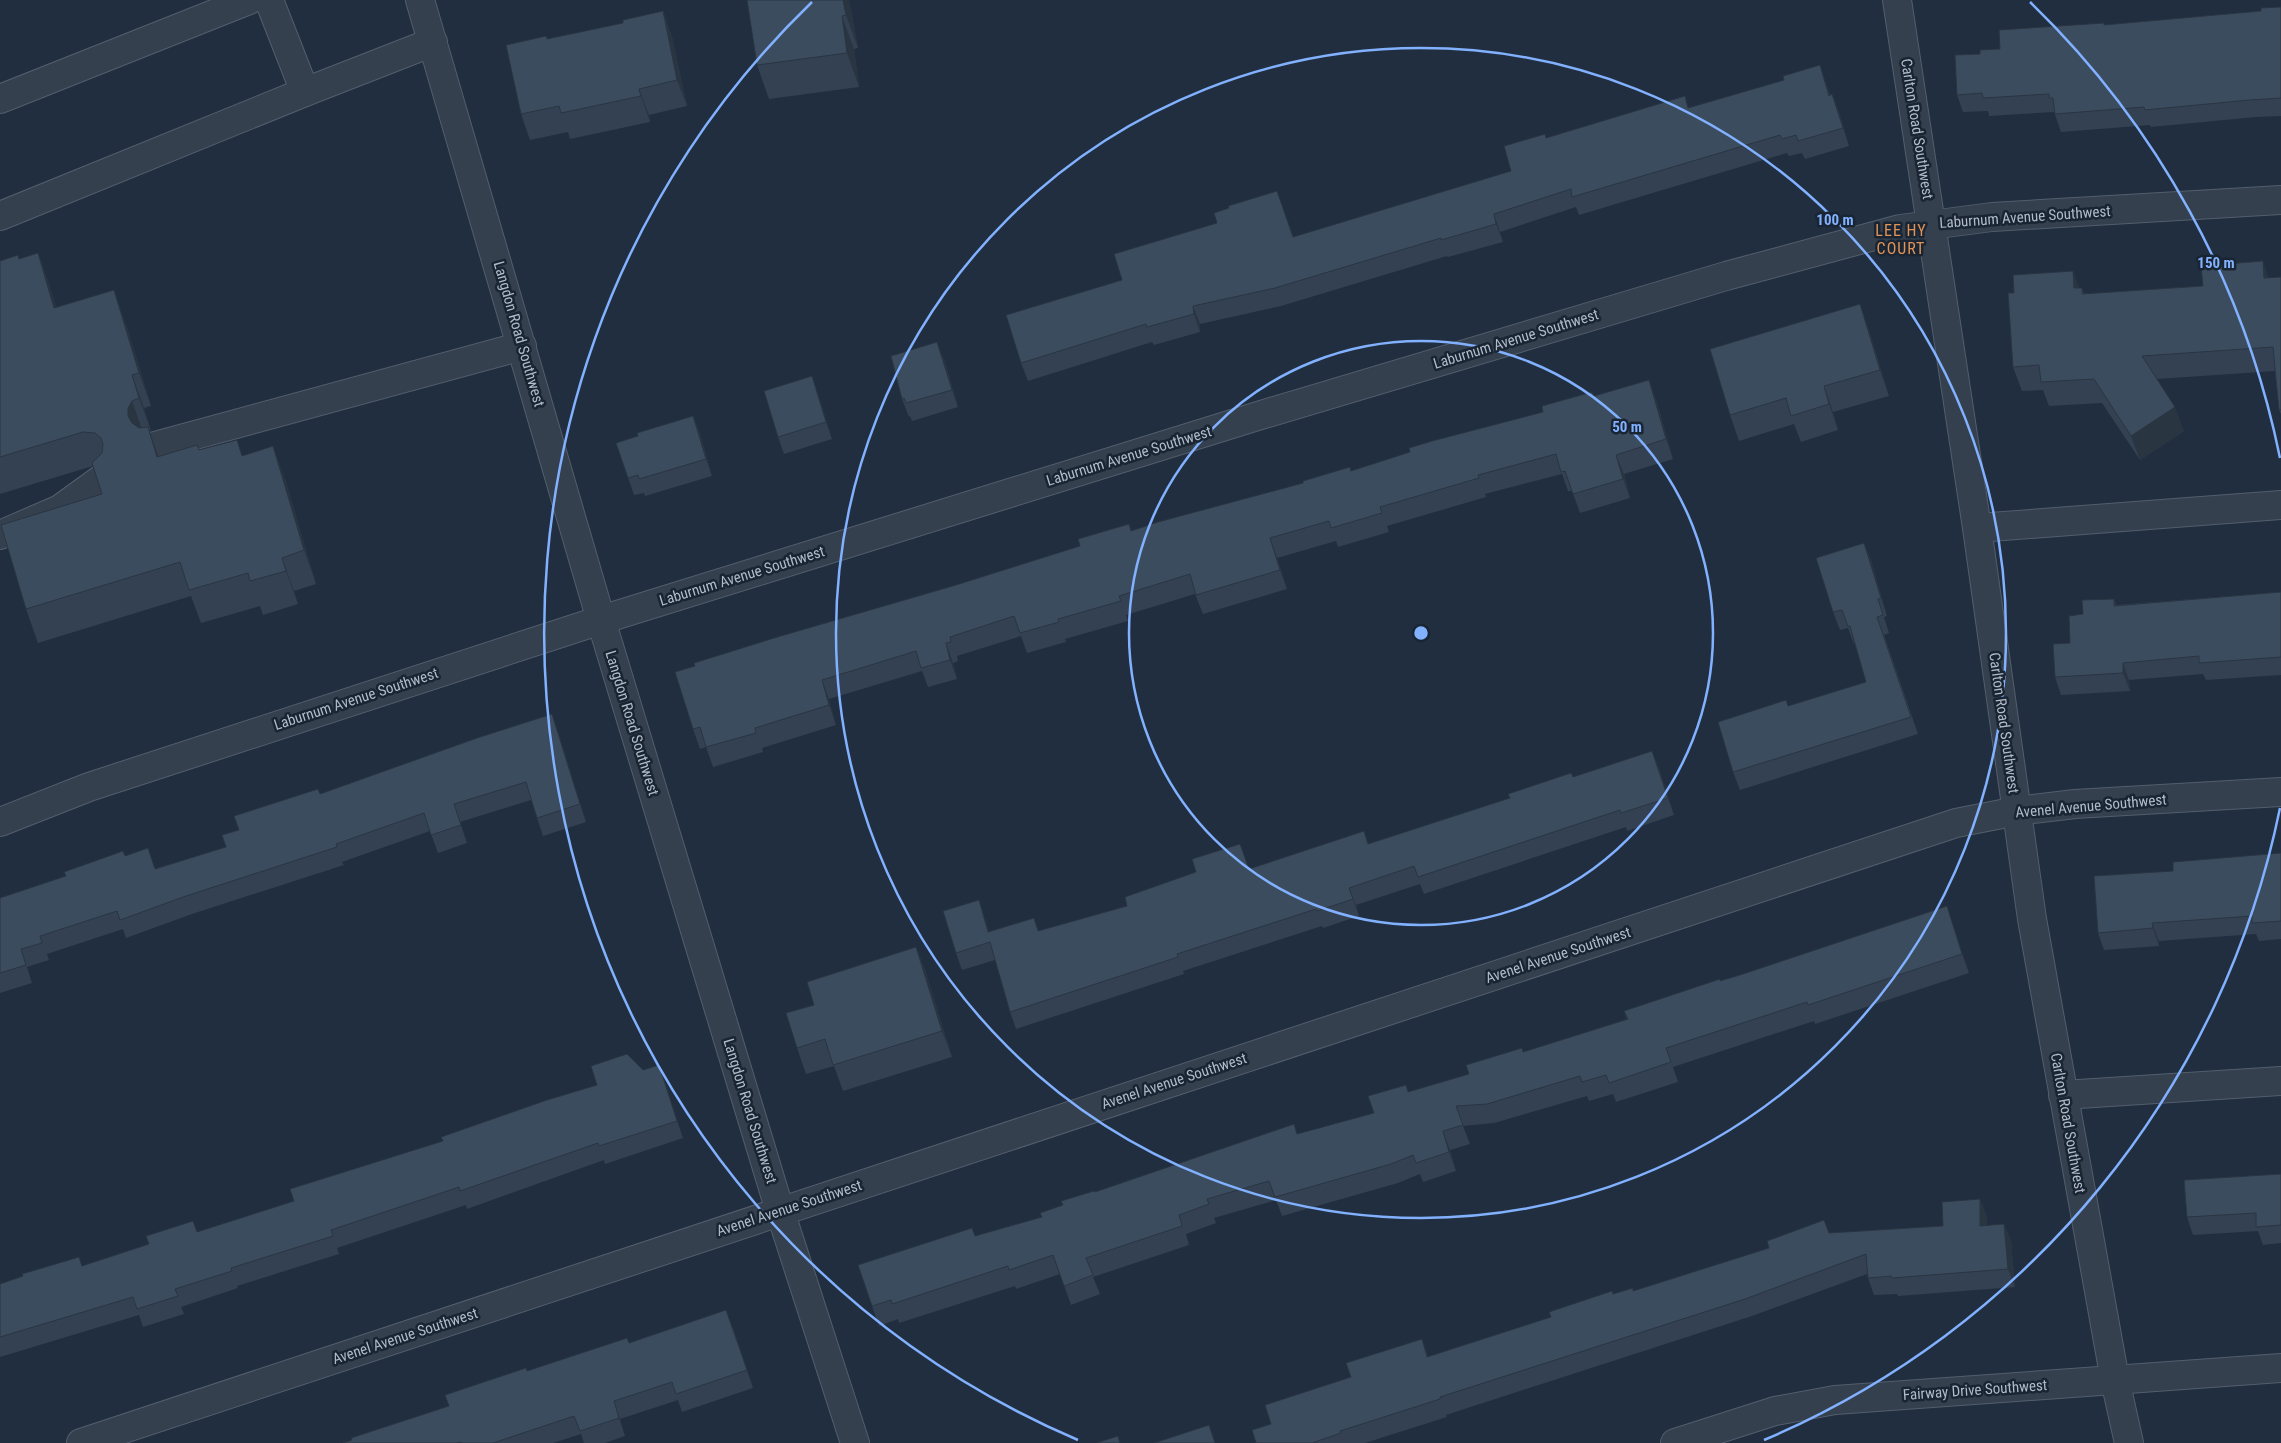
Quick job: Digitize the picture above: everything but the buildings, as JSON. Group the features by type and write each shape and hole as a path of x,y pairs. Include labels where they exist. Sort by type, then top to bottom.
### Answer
{"street":[{"path":"0,99 249,0"},
{"path":"269,0 305,92"},
{"name":"Langdon Road Southwest","path":"422,0 432,42 601,620 780,1211 855,1443"},
{"name":"Carlton Road Southwest","path":"1897,0 1977,528 2032,919 2115,1380 2129,1443"},
{"path":"0,216 432,42"},
{"name":"Laburnum Avenue Southwest","path":"0,822 88,787 440,670 1260,415 1726,276 1900,228 1992,218 2281,200"},
{"path":"155,446 522,346"},
{"path":"0,535 60,509 100,480"},
{"path":"1977,528 2281,505"},
{"name":"Avenel Avenue Southwest","path":"81,1443 1956,823 2017,811 2075,804 2281,792"},
{"path":"2063,1095 2281,1081"},
{"name":"Fairway Drive Southwest","path":"1675,1443 1776,1411 1835,1400 2281,1368"}],"district":[{"name":"LEE HY COURT","path":"1901,239"}]}
